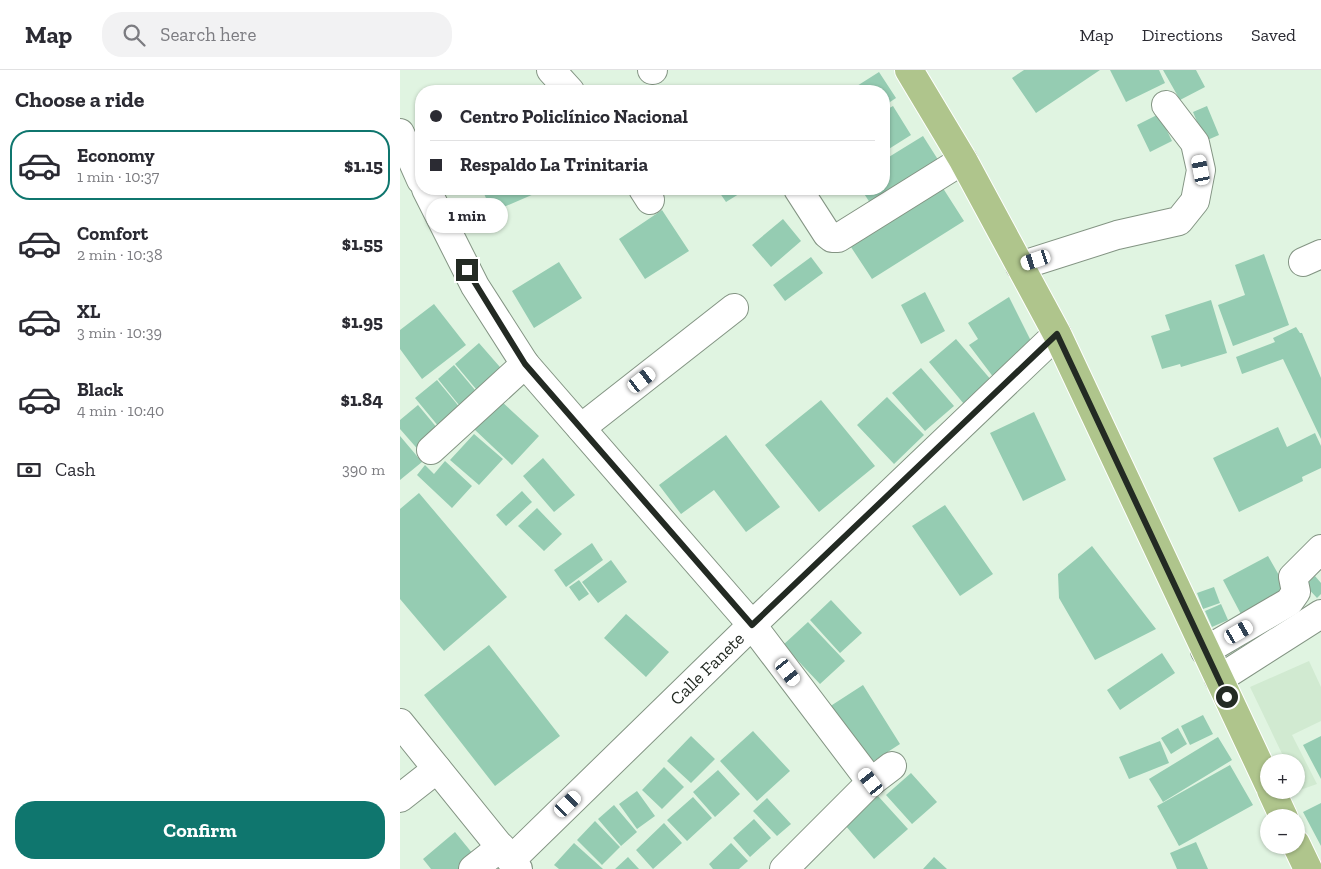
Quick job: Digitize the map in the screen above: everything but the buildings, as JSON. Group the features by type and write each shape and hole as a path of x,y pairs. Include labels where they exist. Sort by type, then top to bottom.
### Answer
{"main road":[{"path":"909,70 963,160 1057,334 1260,767"},
{"path":"1301,854 1308,869"}],"street":[{"path":"551,70 565,85"},
{"path":"1020,266 1117,235 1179,221 1195,202 1201,170 1195,143 1166,104"},
{"path":"400,133 415,177"},
{"path":"802,195 827,234 832,238 838,238 963,160"},
{"path":"424,195 476,286 525,364 882,774 784,869"},
{"path":"581,428 734,308"},
{"name":"Calle Fanete","path":"473,869 510,859 1057,334"},
{"path":"431,450 525,364"},
{"path":"1206,652 1289,602 1296,592 1293,577 1321,549"},
{"path":"1218,679 1321,614"},
{"path":"400,723 510,859"},
{"path":"400,798 437,768"}],"shaded area":[{"path":"1309,661 1321,687 1321,721 1292,735 1302,754 1282,754 1250,687"},
{"path":"1305,760 1317,784 1305,788"}],"route":[{"path":"467,270 525,364 752,625 1057,334 1227,697"}]}
